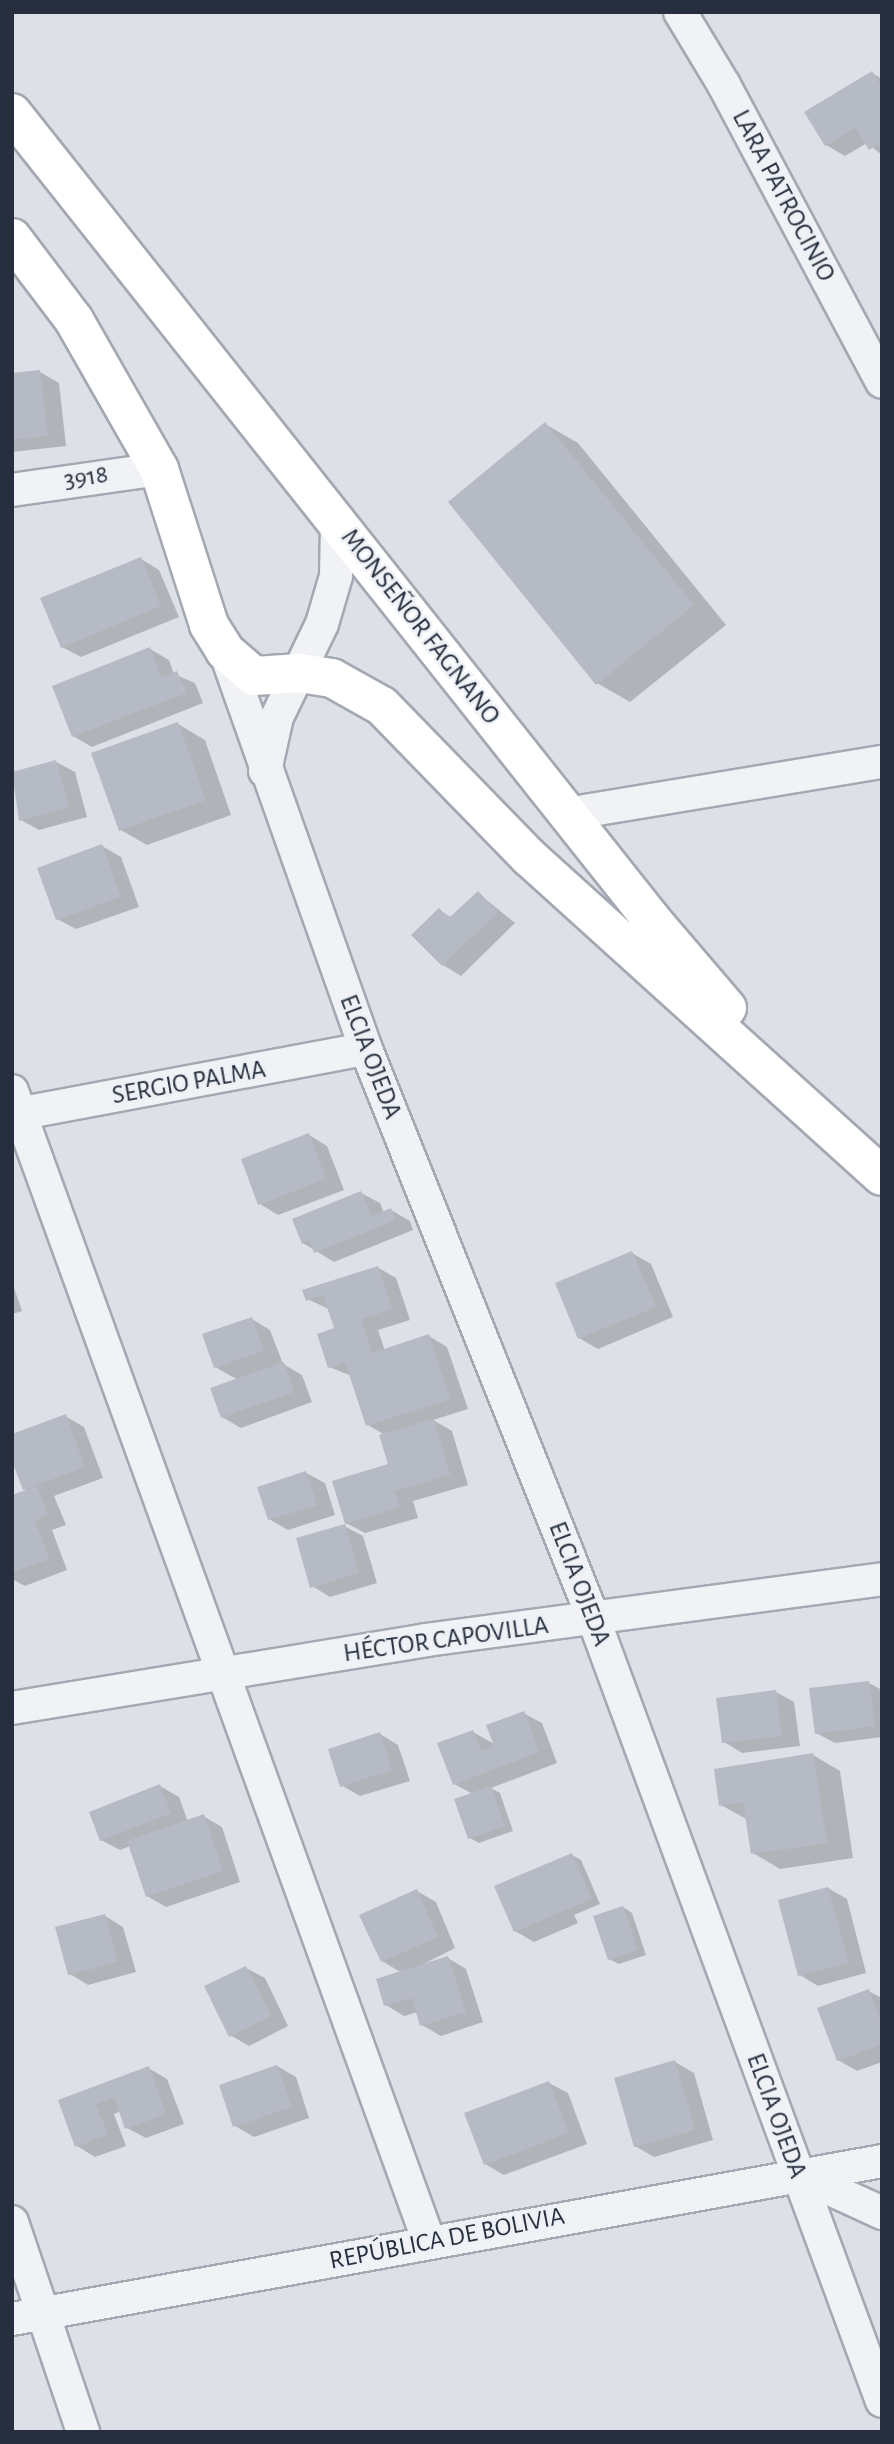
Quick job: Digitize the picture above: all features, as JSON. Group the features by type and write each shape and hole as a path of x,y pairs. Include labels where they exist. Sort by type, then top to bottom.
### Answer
{"street":[{"name":"LARA PATROCINIO","path":"680,12 724,85 882,382"},
{"name":"MONSEÑOR FAGNANO","path":"12,113 567,814 836,1134"},
{"name":"MONSEÑOR FAGNANO","path":"12,238 74,320 159,469 209,625 225,651 254,676 300,673 344,683 382,706 530,858 882,1176"},
{"name":"3918","path":"12,491 159,469"},
{"path":"265,772 277,717 322,624 336,576 337,522"},
{"name":"ELCIA OJEDA","path":"225,651 265,772 366,1049 594,1620 882,2401"},
{"path":"567,814 882,762"},
{"name":"SERGIO PALMA","path":"15,1107 366,1049"},
{"path":"15,1107 429,2242"},
{"name":"HÉCTOR CAPOVILLA","path":"12,1708 426,1640 882,1580"},
{"name":"REPÚBLICA DE BOLIVIA","path":"12,2319 797,2174 882,2161"},
{"path":"797,2174 882,2213"},
{"path":"12,2222 83,2432"}],"building":[{"path":"872,71 882,87 882,142 869,150 856,128 825,146 804,112"},
{"path":"40,370 48,436 12,440 12,373"},
{"path":"545,422 694,605 596,685 448,502"},
{"path":"141,557 161,606 61,648 40,598"},
{"path":"150,647 161,677 177,671 186,693 72,737 52,686"},
{"path":"178,722 206,800 119,831 91,753"},
{"path":"56,760 69,807 19,821 12,772"},
{"path":"102,844 121,897 56,920 37,868"},
{"path":"478,891 498,912 442,966 411,935 439,908 449,918"},
{"path":"309,1133 326,1179 258,1205 241,1159"},
{"path":"361,1191 372,1216 391,1208 396,1220 314,1253 309,1241 302,1244 292,1219"},
{"path":"632,1251 656,1307 578,1339 555,1283"},
{"path":"378,1266 392,1309 361,1319 372,1353 429,1334 450,1399 366,1426 345,1362 328,1368 317,1334 334,1328 323,1295 306,1301 302,1290"},
{"path":"252,1317 264,1351 214,1368 202,1334"},
{"path":"284,1362 294,1392 221,1418 210,1388"},
{"path":"66,1414 85,1467 23,1490 12,1461 12,1434"},
{"path":"434,1419 450,1475 395,1491 400,1507 345,1524 332,1481 388,1464 379,1435"},
{"path":"306,1471 317,1505 268,1520 257,1487"},
{"path":"37,1486 48,1515 35,1520 49,1559 12,1573 12,1495"},
{"path":"345,1524 359,1573 310,1588 296,1538"},
{"path":"869,1681 875,1726 815,1734 809,1688"},
{"path":"776,1690 782,1736 722,1743 716,1698"},
{"path":"524,1711 539,1752 453,1785 437,1743 473,1730 481,1751 494,1746 486,1725"},
{"path":"380,1732 392,1770 340,1787 328,1749"},
{"path":"813,1753 827,1843 751,1854 743,1802 719,1806 714,1769"},
{"path":"160,1784 171,1813 100,1841 89,1812"},
{"path":"491,1786 505,1826 468,1839 454,1799"},
{"path":"204,1814 223,1871 146,1897 127,1841"},
{"path":"572,1853 592,1899 514,1932 494,1886"},
{"path":"828,1887 849,1963 798,1976 778,1900"},
{"path":"417,1889 438,1937 381,1962 359,1915"},
{"path":"623,1906 638,1950 608,1960 593,1916"},
{"path":"105,1914 118,1962 68,1975 55,1927"},
{"path":"448,1956 466,2012 420,2026 412,1998 384,2006 376,1979"},
{"path":"246,1966 271,2016 229,2037 204,1986"},
{"path":"869,1989 882,2024 882,2045 837,2061 817,2008"},
{"path":"675,2060 695,2130 634,2147 614,2078"},
{"path":"277,2065 292,2107 233,2127 219,2085"},
{"path":"149,2066 166,2114 125,2129 114,2097 96,2104 108,2135 75,2147 58,2100"},
{"path":"549,2081 569,2133 484,2165 464,2113"}]}
